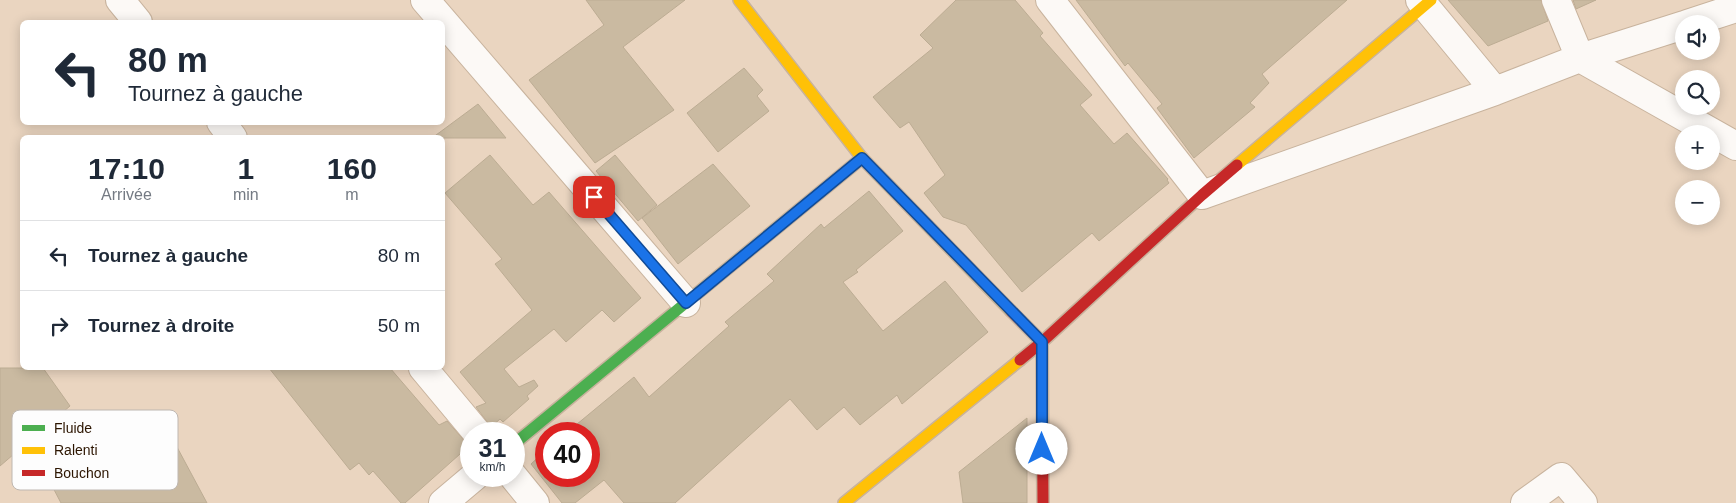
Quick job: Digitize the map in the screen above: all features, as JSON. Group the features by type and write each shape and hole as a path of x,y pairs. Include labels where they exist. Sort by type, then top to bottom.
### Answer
{"street":[{"path":"120,0 136,20"},
{"path":"425,0 442,20"},
{"path":"739,0 862,158 1042,342 1042,503"},
{"path":"1050,0 1202,195"},
{"path":"1556,0 1580,58 1736,146"},
{"path":"844,503 1042,342 1202,195 1425,2 1495,90"},
{"path":"1715,15 1736,8"},
{"path":"445,23 686,303"},
{"path":"1202,195 1580,58 1675,28"},
{"path":"525,435 862,158"},
{"path":"425,370 468,422"},
{"path":"1524,503 1561,476 1583,503"},
{"path":"443,503 462,487"},
{"path":"522,487 535,503"}],"building":[{"path":"586,0 685,0 623,47 674,110 595,163 529,80 604,25"},
{"path":"956,0 1015,0 1043,33 1040,36 1092,95 1080,105 1114,144 1127,133 1168,179 1169,183 1099,241 1092,233 1022,292 966,225 943,217 924,193 945,175 909,122 900,128 873,97 933,48 920,35"},
{"path":"1076,0 1347,0 1262,74 1269,83 1250,103 1255,107 1194,158 1157,108 1162,104 1128,63 1125,66"},
{"path":"1448,0 1541,0 1548,21 1488,46"},
{"path":"1573,0 1596,0 1576,9"},
{"path":"744,68 763,90 757,96 769,111 718,152 687,113"},
{"path":"478,104 506,138 445,138 445,135 436,135"},
{"path":"490,155 533,205 549,192 641,298 614,322 602,310 566,342 554,329 504,369 519,387 534,380 538,386 527,396 529,399 503,422 500,419 497,422 487,422 476,407 486,403 460,372 532,310 495,264 502,259 445,193"},
{"path":"615,155 657,205 638,221 596,171"},
{"path":"713,164 750,206 678,264 642,218"},
{"path":"869,191 903,231 856,270 858,272 843,282 883,331 945,281 988,332 902,404 897,395 860,425 844,407 817,430 790,399 675,503 624,503 604,480 600,483 600,422 580,422 634,377 649,397 729,326 725,322 774,281 767,274 821,224 824,228"},
{"path":"0,368 44,370 70,406 65,410 12,410 12,456 0,466"},
{"path":"271,370 392,370 439,425 447,421 460,436 460,454 405,503 401,503 373,471 369,475 359,463 350,470"},
{"path":"1027,418 1027,503 963,503 959,472"},
{"path":"178,449 207,503 61,503 54,490 178,490"},
{"path":"535,460 535,469 531,464"},
{"path":"549,487 595,487 575,503 562,503"}],"traffic: fast":[{"path":"525,435 862,158"}],"traffic: slow":[{"path":"739,0 862,158 1011,311"},
{"path":"1237,165 1431,0"},
{"path":"844,503 1020,360"}],"traffic: jam":[{"path":"1020,360 1237,165"},
{"path":"1011,311 1042,342 1043,503"}],"route":[{"path":"594,197 686,303 862,158 1042,342 1042,449"}]}
